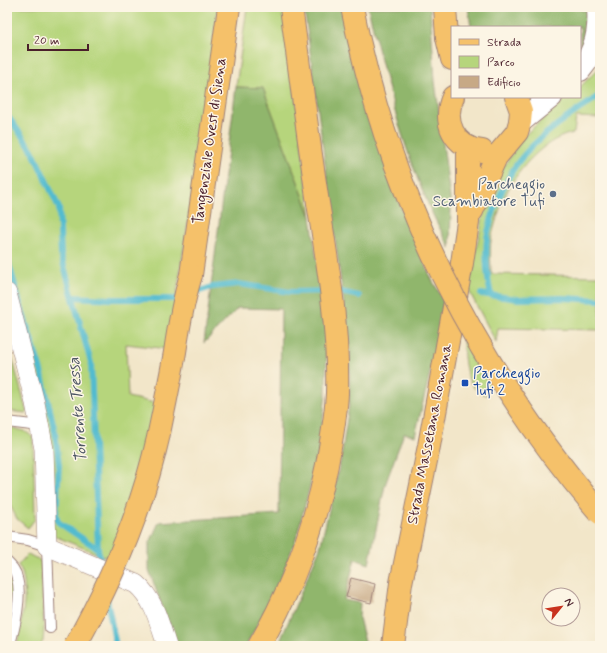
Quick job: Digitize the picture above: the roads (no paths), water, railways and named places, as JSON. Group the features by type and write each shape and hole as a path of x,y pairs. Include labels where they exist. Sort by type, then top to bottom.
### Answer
{"main road":[{"name":"Tangenziale Ovest di Siena","path":"191,275 229,7"},
{"path":"259,646 275,619 292,582 306,544 324,476 333,429 337,393 336,350 331,297 302,98 291,7"},
{"path":"352,7 362,52 383,128 413,209 438,266 462,313 504,384 554,456 600,513"},
{"path":"445,7 447,38 451,55"},
{"path":"457,7 461,26"},
{"path":"453,98 449,106 448,118 451,130 458,140 468,147"},
{"path":"516,98 521,111 520,122"},
{"name":"Strada Massetana Romana","path":"393,646 401,583 441,381 461,270 468,222 468,147 486,151 496,149 511,139 517,132 520,122"},
{"name":"Strada Massetana Romana","path":"468,222 496,157 504,145"},
{"path":"75,646 113,570 145,486 158,439 170,378 182,303 191,275"},
{"path":"85,646 121,574 138,533 152,493 176,394 187,325 191,275"}],"street":[{"path":"581,69 592,54 596,45 599,22 598,7"},
{"path":"520,122 550,98"},
{"path":"7,293 40,426 45,469 47,546 133,582 143,590 152,605 167,646"}],"lane":[{"path":"7,422 40,426"},
{"path":"8,537 47,546 50,628"},
{"path":"7,562 17,577 18,588 15,623 9,646"}],"waterway":[{"path":"491,295 488,280 487,235 494,210 508,179 518,162 532,146 560,123 600,95"},
{"name":"Torrente Tressa","path":"7,115 32,150 59,208 61,255 91,363 98,549 101,565"},
{"path":"7,257 41,371 55,432 59,465 56,515 58,522 98,549"},
{"path":"191,294 212,287 239,284 290,292 336,291 359,296"},
{"path":"481,294 518,299 562,298 600,300"},
{"path":"73,297 110,299 176,299 181,297"},
{"name":"Torrente Tressa","path":"107,600 116,646"}],"place":[{"name":"Parcheggio Scambiatore Tufi","path":"553,194"},
{"name":"Parcheggio Tufi 2","path":"465,383"}]}
